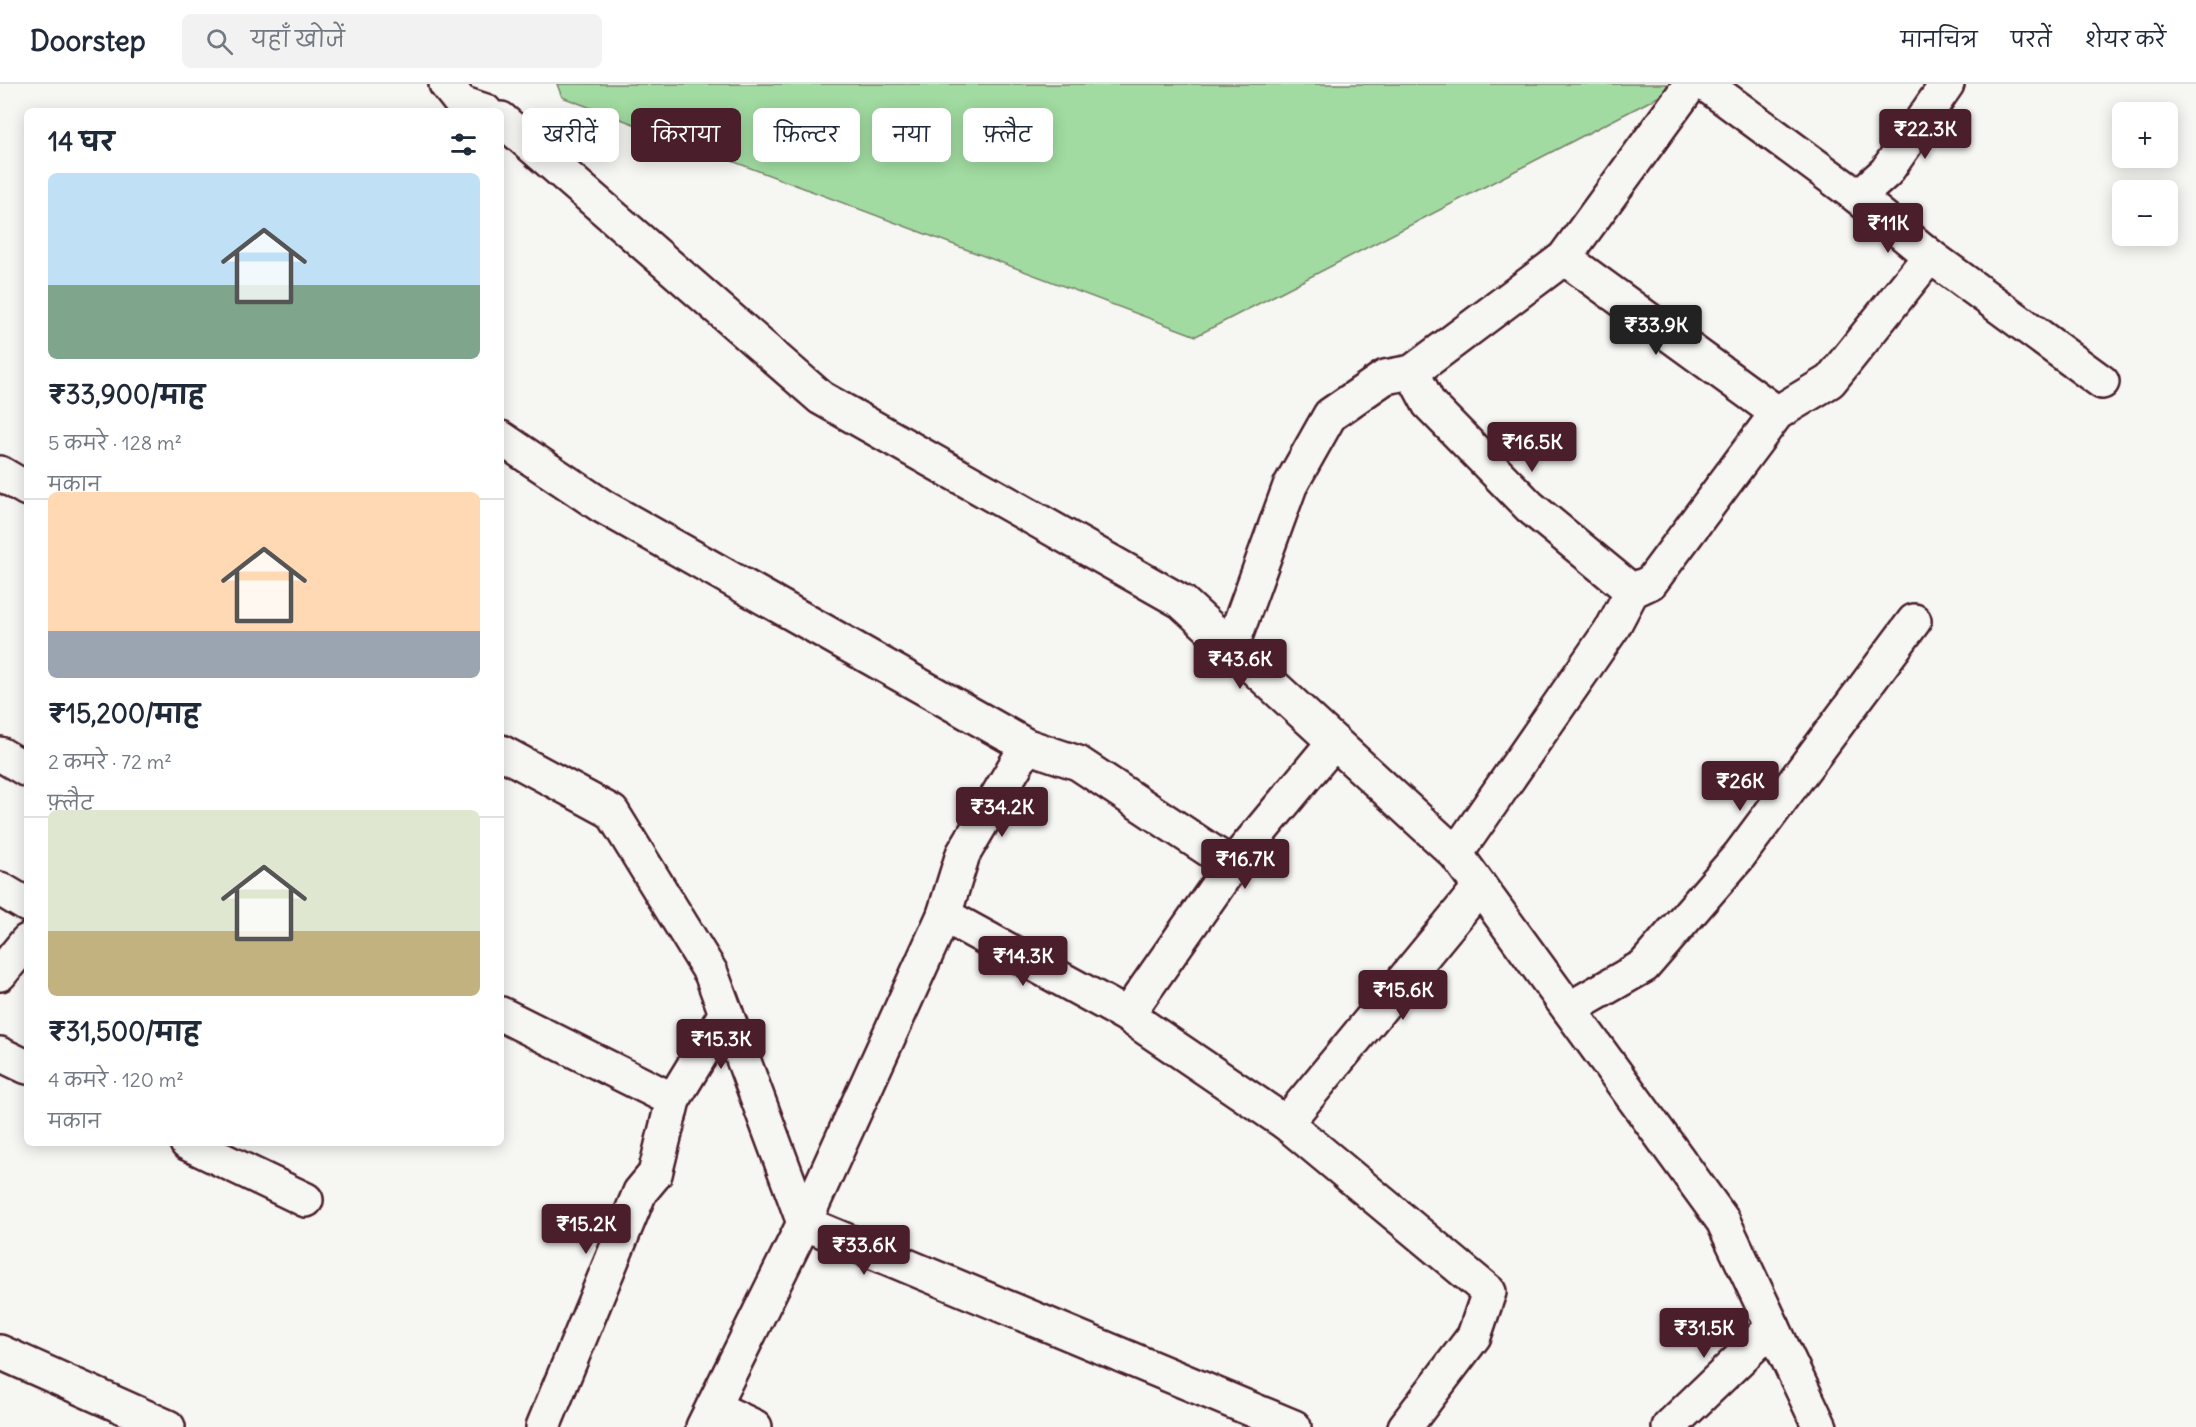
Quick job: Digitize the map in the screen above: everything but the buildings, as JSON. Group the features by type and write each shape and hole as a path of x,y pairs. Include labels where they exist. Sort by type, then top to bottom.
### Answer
{"street":[{"path":"446,84 461,103 476,108"},
{"path":"1231,648 1290,486 1330,415 1385,377 1412,372 1564,258 1691,84"},
{"path":"1705,84 2102,382"},
{"path":"1858,197 1886,172 1947,84"},
{"path":"504,122 821,398 1182,602 1455,854 1724,1221 1820,1427"},
{"path":"1455,854 1613,627 1632,591 1651,582 1777,413 1830,381 1930,255"},
{"path":"1564,258 1777,413"},
{"path":"1412,372 1429,404 1530,507 1632,591"},
{"path":"504,440 602,506 1027,746 1078,763 1232,865"},
{"path":"0,473 24,487"},
{"path":"1569,1009 1644,966 1739,856 1914,621"},
{"path":"1127,1015 1232,865 1334,742"},
{"path":"755,1427 708,1417 804,1223 944,915 963,854 1027,746"},
{"path":"0,754 24,768"},
{"path":"504,754 612,812 711,973 804,1223 1294,1427"},
{"path":"1286,1124 1480,887"},
{"path":"0,889 24,903"},
{"path":"944,915 1127,1015 1286,1124 1489,1292 1474,1336 1405,1427"},
{"path":"0,974 24,944"},
{"path":"543,1427 640,1192 655,1174 673,1100 726,1013"},
{"path":"504,1016 673,1100"},
{"path":"0,1054 24,1066"},
{"path":"193,1146 306,1200"},
{"path":"1669,1427 1773,1328"},
{"path":"0,1352 168,1427"}],"green space":[{"path":"557,84 1683,84 1196,336 734,162 741,162 741,108 631,108 631,123 619,118 619,108 591,108 562,97"}]}
